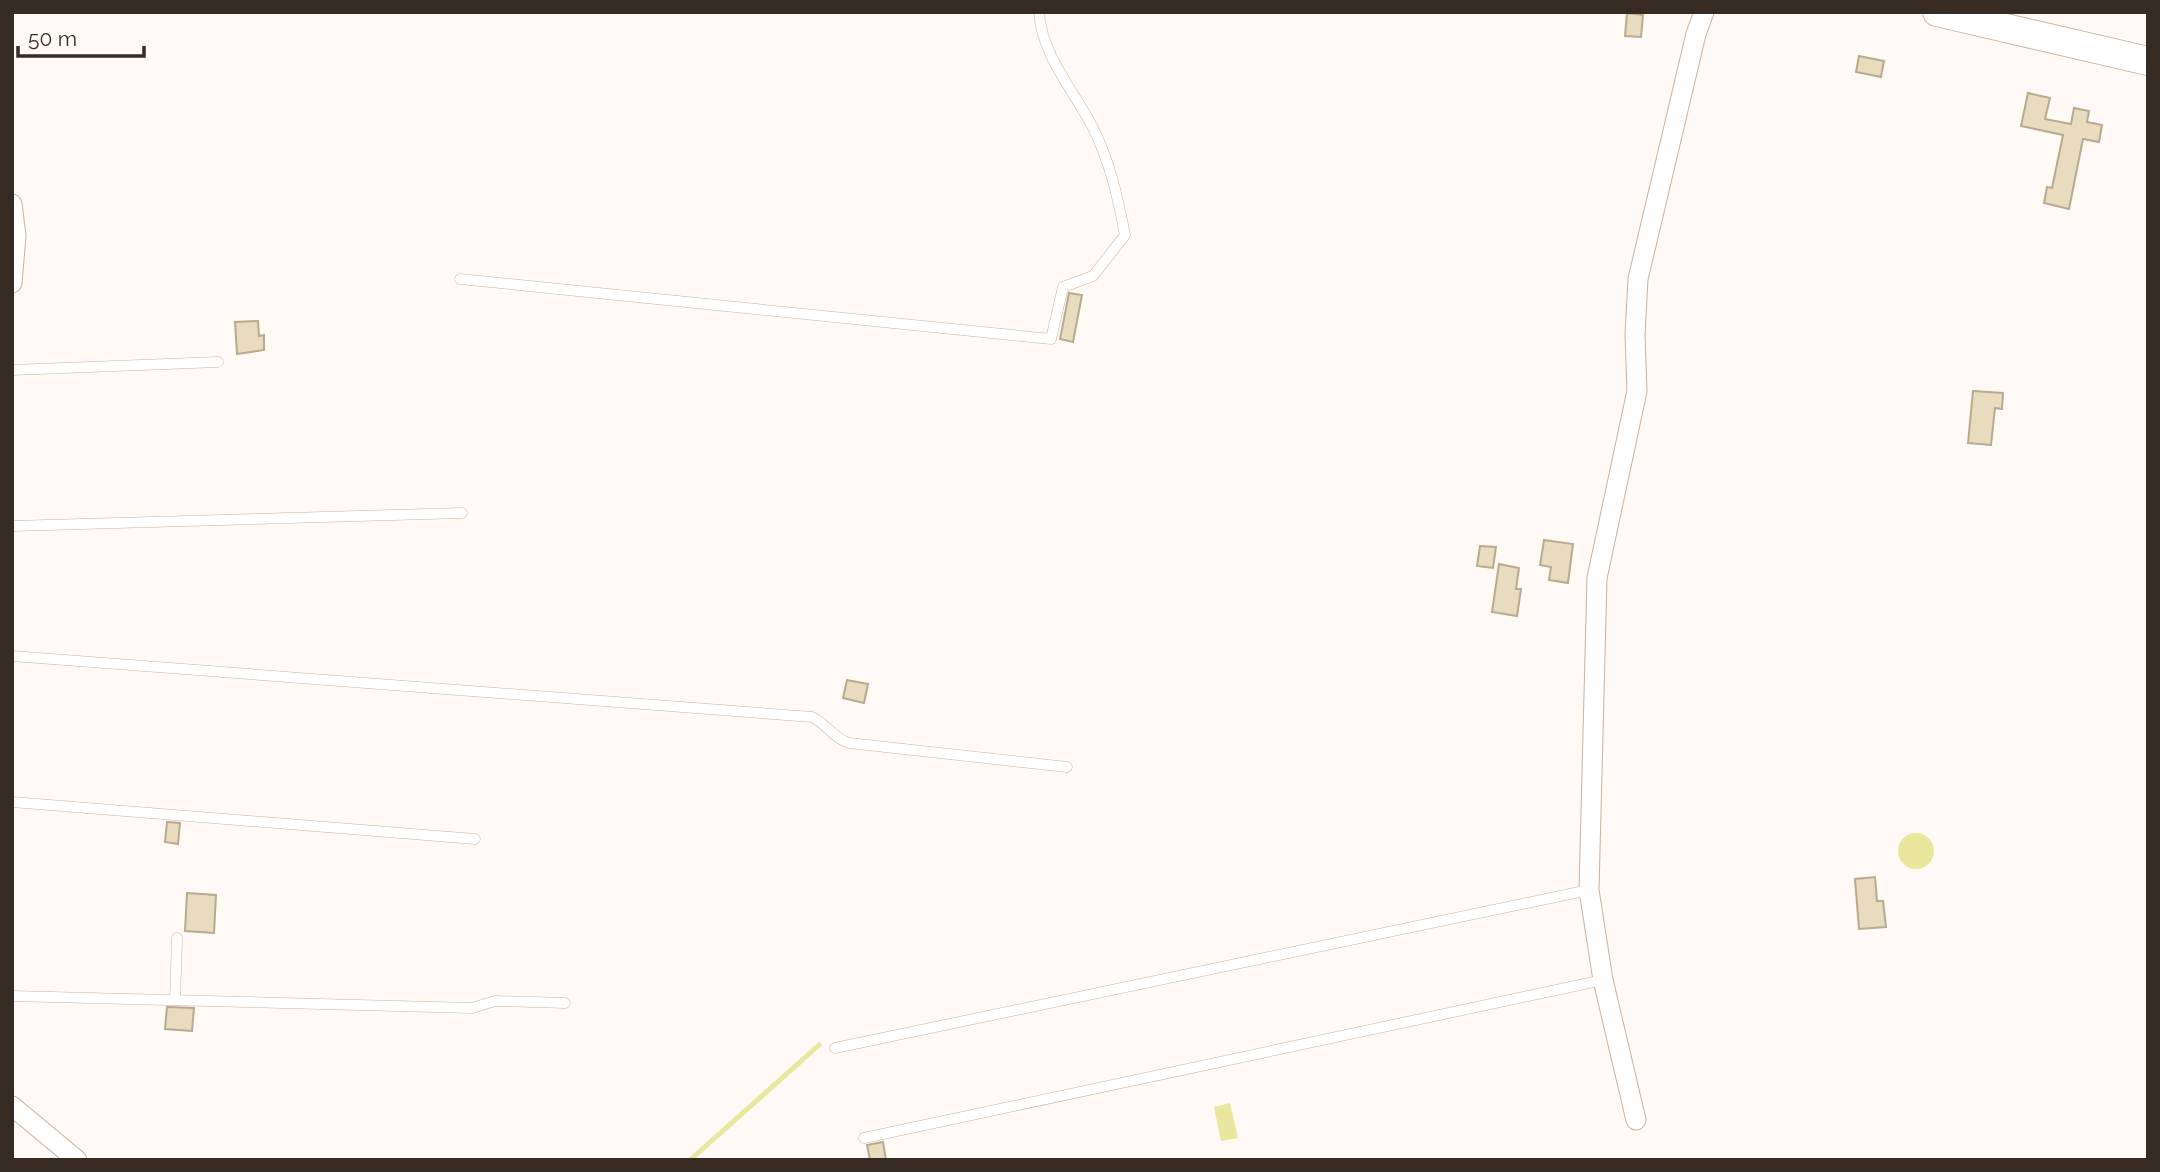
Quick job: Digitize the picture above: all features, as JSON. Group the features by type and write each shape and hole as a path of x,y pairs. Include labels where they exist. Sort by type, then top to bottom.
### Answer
{"main road":[{"path":"1937,12 2148,61"}],"street":[{"path":"1636,1120 1604,980 1589,890 1597,578 1637,391 1634,335 1638,279 1696,34 1704,12"},
{"path":"12,204 16,236 12,283"},
{"path":"12,1106 77,1160"}],"lane":[{"path":"460,279 1051,339 1063,287 1093,276 1125,235 1111,170 1092,125 1059,72 1044,40 1039,12"},
{"path":"12,370 218,362"},
{"path":"12,526 462,513"},
{"path":"12,656 812,716 822,722 839,740 849,743 1067,767"},
{"path":"12,802 475,839"},
{"path":"835,1048 1589,890"},
{"path":"175,1000 177,938"},
{"path":"864,1138 1604,980"},
{"path":"12,996 472,1008 495,1001 565,1003"}],"shaded area":[{"path":"1916,833 1929,838 1934,851 1929,864 1916,869 1903,864 1898,851 1903,838"},
{"path":"1230,1103 1238,1138 1221,1141 1214,1107"}],"building":[{"path":"1627,13 1643,15 1641,37 1625,36"},
{"path":"1859,56 1884,61 1881,77 1856,72"},
{"path":"2028,93 2050,98 2045,119 2071,124 2074,108 2089,111 2087,122 2102,125 2099,142 2083,139 2069,209 2044,203 2047,187 2052,188 2063,135 2021,126"},
{"path":"1069,293 1082,295 1073,342 1060,339"},
{"path":"258,321 259,336 264,335 264,350 237,354 235,322"},
{"path":"1973,391 2003,393 2002,409 1995,408 1991,445 1968,443"},
{"path":"1544,540 1573,544 1568,583 1549,580 1551,567 1540,565"},
{"path":"1480,546 1496,547 1493,568 1477,566"},
{"path":"1499,564 1519,568 1516,589 1521,589 1517,616 1492,612"},
{"path":"847,680 868,684 864,703 843,698"},
{"path":"167,822 180,823 178,844 165,842"},
{"path":"1875,877 1877,901 1883,901 1886,927 1859,929 1855,879"},
{"path":"187,893 216,895 214,933 185,931"},
{"path":"167,1007 194,1008 192,1031 165,1029"},
{"path":"883,1142 886,1160 870,1160 867,1145"}],"waterway":[{"path":"690,1160 819,1045"}]}
